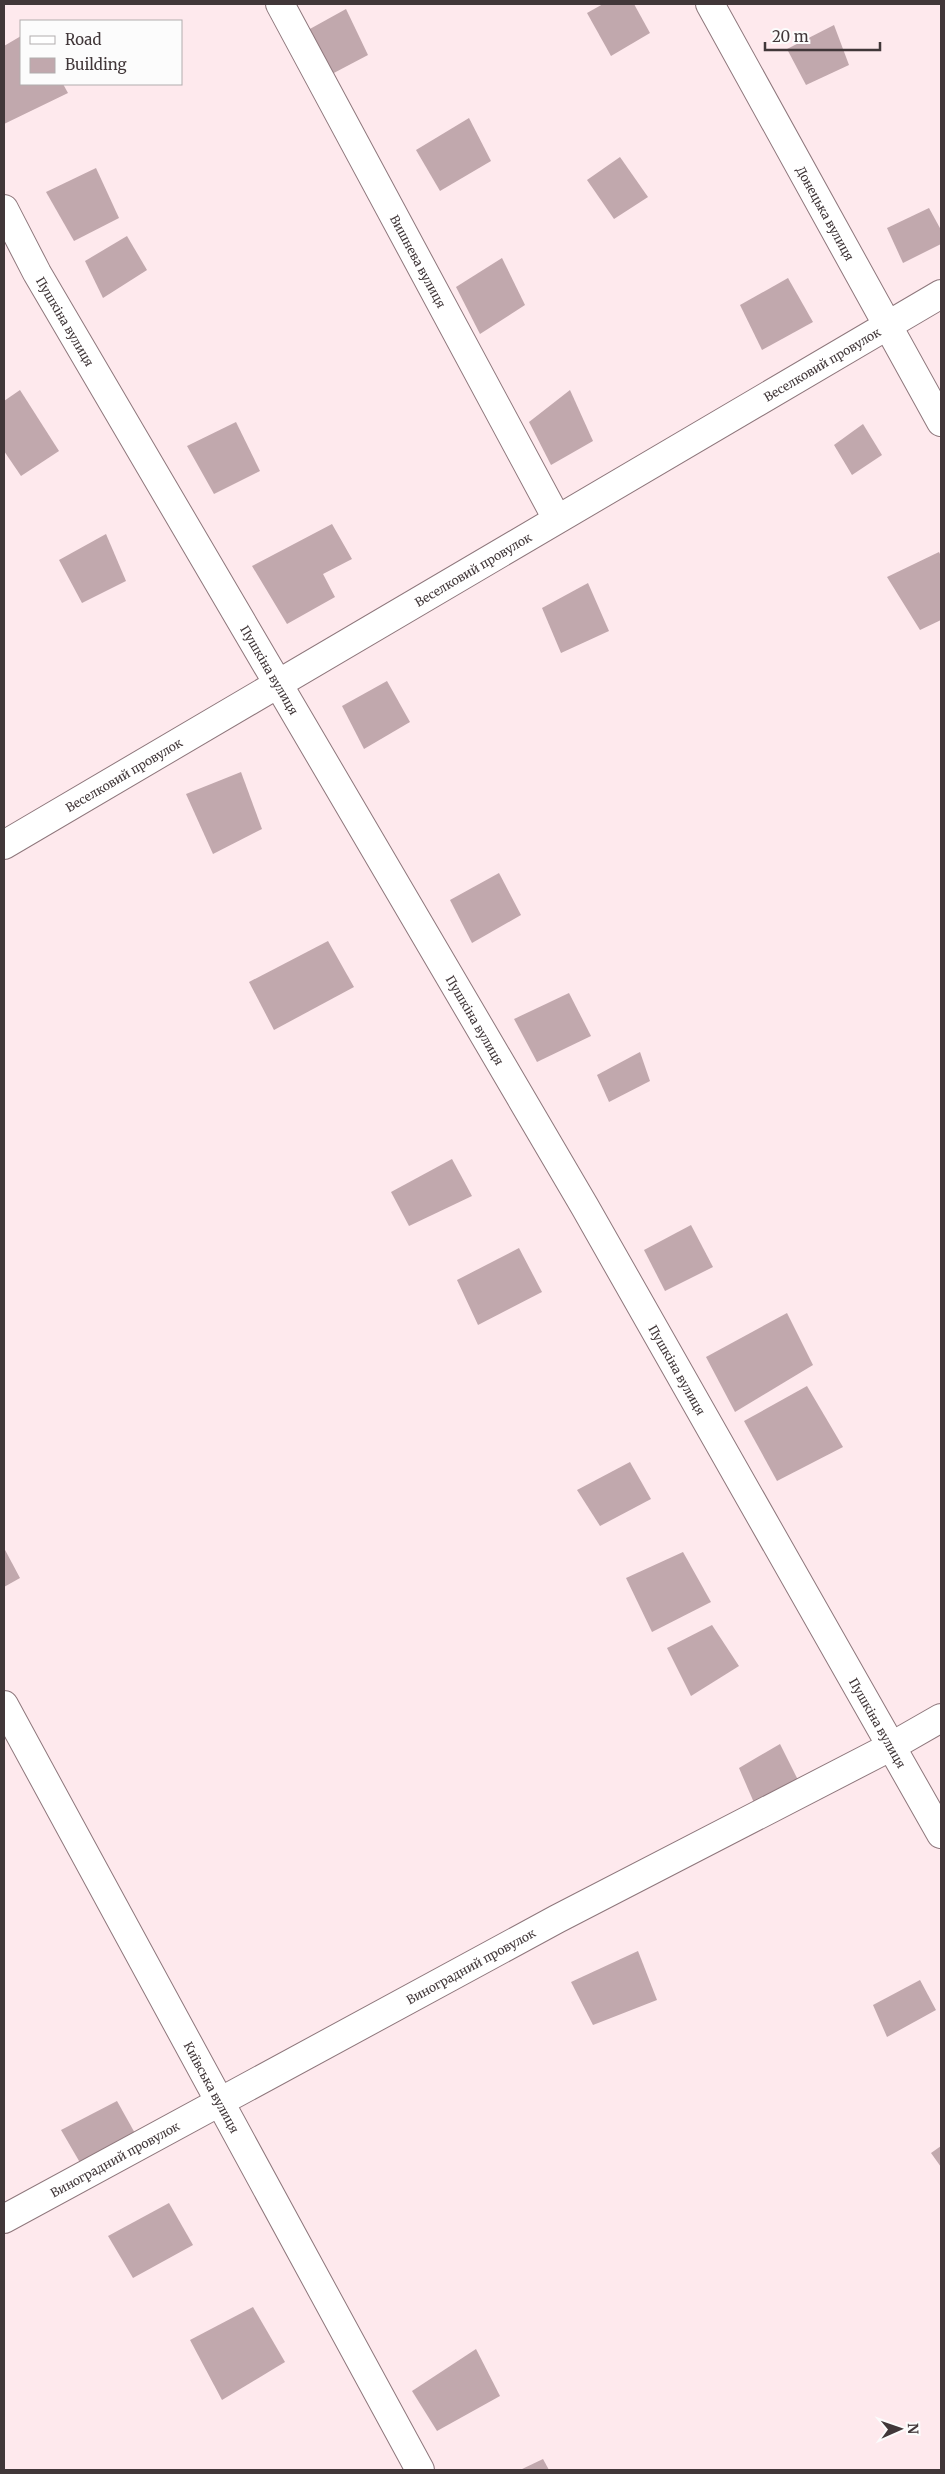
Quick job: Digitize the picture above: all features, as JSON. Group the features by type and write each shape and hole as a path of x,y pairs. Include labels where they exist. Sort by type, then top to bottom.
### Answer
{"street":[{"name":"Вишнева вулиця","path":"280,4 557,519"},
{"name":"Донецька вулиця","path":"710,4 941,422"},
{"name":"Пушкіна вулиця","path":"4,209 37,273 585,1207 941,1834"},
{"name":"Веселковий провулок","path":"4,845 941,294"},
{"name":"Київська вулиця","path":"4,1705 420,2470"},
{"name":"Виноградний провулок","path":"4,2219 557,1919 892,1746 941,1718"}],"building":[{"path":"603,4 634,4 650,33 611,56 587,13"},
{"path":"346,9 368,55 330,75 308,30"},
{"path":"834,25 849,65 806,85 787,49"},
{"path":"20,37 20,85 64,85 68,93 4,124 4,46"},
{"path":"469,118 491,161 440,191 416,150"},
{"path":"620,157 648,197 614,219 587,180"},
{"path":"96,168 119,218 74,241 46,192"},
{"path":"929,208 941,230 941,244 903,263 887,228"},
{"path":"127,236 147,270 103,298 85,261"},
{"path":"502,258 525,305 480,334 456,287"},
{"path":"788,278 813,322 762,350 740,305"},
{"path":"20,390 59,451 21,476 4,451 4,401"},
{"path":"570,390 593,441 551,465 529,422"},
{"path":"236,422 260,471 214,494 187,446"},
{"path":"863,424 882,455 852,475 834,445"},
{"path":"332,524 352,559 323,574 335,597 287,624 252,566"},
{"path":"106,534 126,581 82,603 59,560"},
{"path":"939,552 941,556 941,620 920,630 887,577"},
{"path":"588,583 609,631 561,653 542,608"},
{"path":"387,681 410,722 364,749 342,706"},
{"path":"241,772 262,829 213,854 186,794"},
{"path":"499,873 521,915 472,943 450,900"},
{"path":"328,941 354,987 274,1030 249,982"},
{"path":"569,993 591,1036 537,1062 514,1019"},
{"path":"640,1052 650,1081 609,1102 597,1075"},
{"path":"452,1159 472,1196 409,1226 391,1192"},
{"path":"691,1225 713,1267 665,1291 644,1250"},
{"path":"519,1248 542,1292 478,1325 457,1280"},
{"path":"787,1313 813,1365 735,1412 706,1357"},
{"path":"807,1386 843,1447 777,1481 744,1421"},
{"path":"630,1462 651,1499 600,1526 577,1490"},
{"path":"4,1548 20,1578 4,1587"},
{"path":"683,1552 711,1602 652,1632 626,1578"},
{"path":"712,1625 739,1666 691,1696 667,1648"},
{"path":"780,1744 799,1782 755,1805 739,1768"},
{"path":"638,1951 657,2000 593,2025 571,1982"},
{"path":"920,1980 936,2010 887,2037 873,2005"},
{"path":"117,2101 136,2135 82,2166 61,2130"},
{"path":"941,2146 941,2167 931,2153"},
{"path":"169,2203 193,2245 133,2278 108,2236"},
{"path":"253,2307 285,2362 222,2400 190,2340"},
{"path":"476,2349 500,2396 437,2431 412,2391"},
{"path":"543,2459 549,2470 520,2470"}]}
